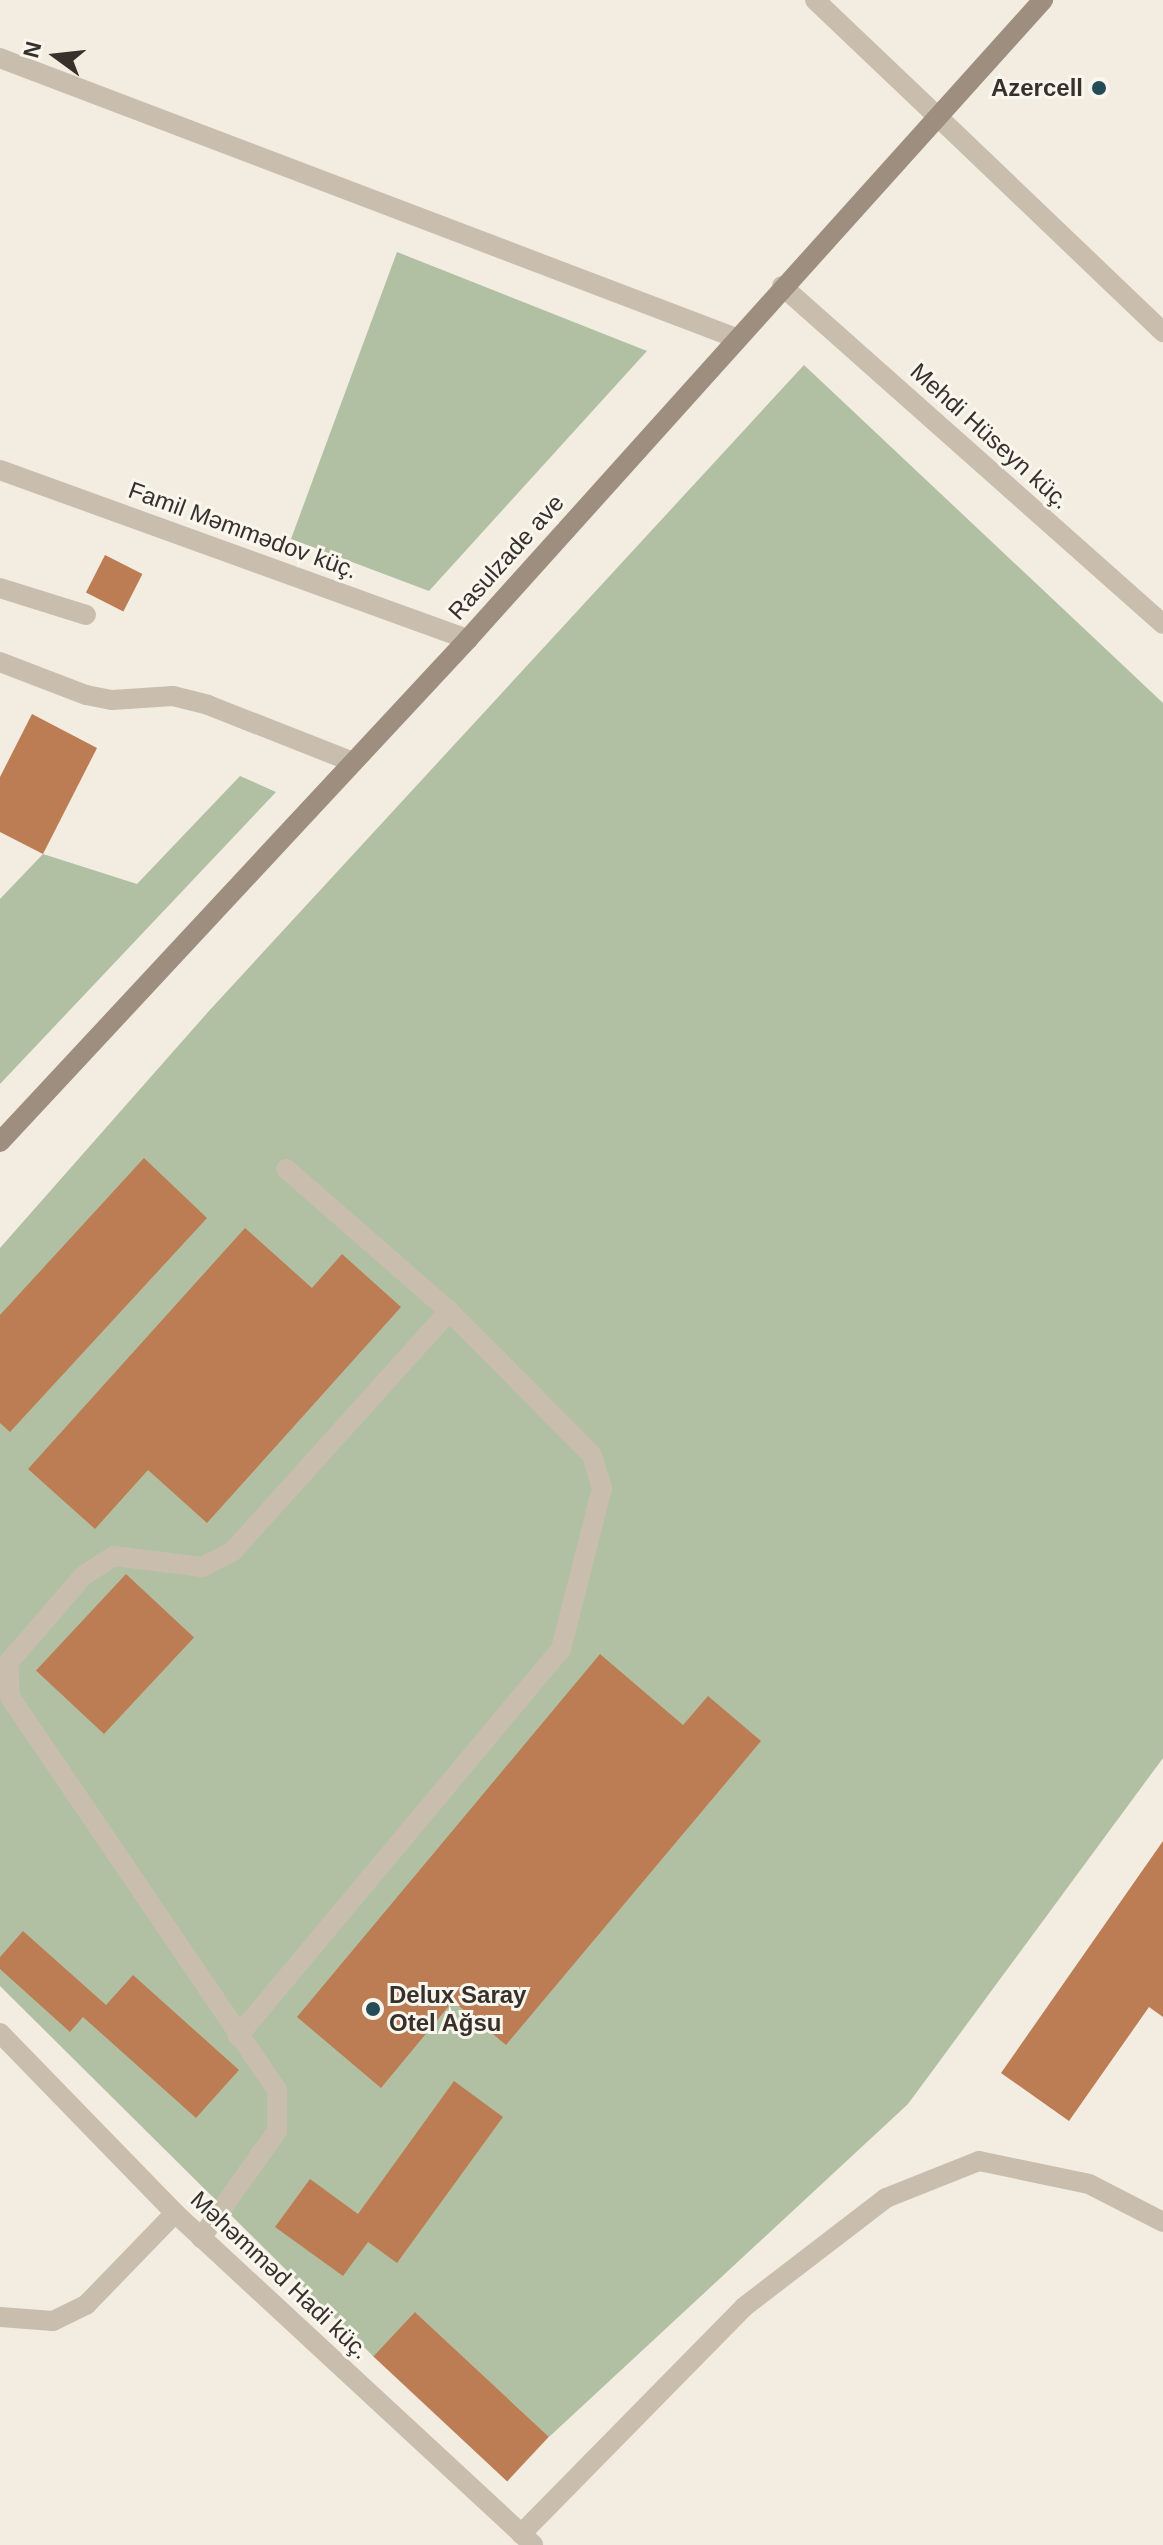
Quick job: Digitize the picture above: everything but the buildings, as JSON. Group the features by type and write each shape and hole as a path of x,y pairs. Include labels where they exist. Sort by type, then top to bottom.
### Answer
{"main road":[{"name":"Rasulzade ave","path":"0,1142 468,639 782,286 1043,0"}],"street":[{"path":"815,0 1163,332"},
{"path":"0,58 736,338"},
{"name":"Mehdi Hüseyn küç.","path":"782,286 1163,624"},
{"name":"Famil Məmmədov küç.","path":"0,470 468,639"},
{"path":"0,588 86,615"},
{"path":"0,662 86,695 112,700 173,696 208,705 353,762"},
{"path":"238,2036 561,1649 602,1488 592,1455 449,1311 286,1169"},
{"path":"201,2238 277,2131 277,2090 10,1697 8,1663 83,1576 114,1556 202,1567 233,1551 449,1311"},
{"name":"Məhəmməd Hadi küç.","path":"0,2033 175,2213 527,2540"},
{"path":"527,2540 744,2307 886,2198 979,2161 1089,2184 1163,2222"},
{"path":"0,2317 53,2321 86,2305 175,2213"}],"green space":[{"path":"397,252 647,351 429,591 291,539"},
{"path":"804,365 1163,703 1163,1758 908,2104 549,2437 416,2313 374,2357 0,1986 0,1248 208,1012"},
{"path":"240,776 276,792 0,1084 0,899 43,854 137,884"}],"place":[{"name":"Azercell","path":"1099,88"},
{"name":"Delux Saray Otel Ağsu","path":"373,2009"}]}
